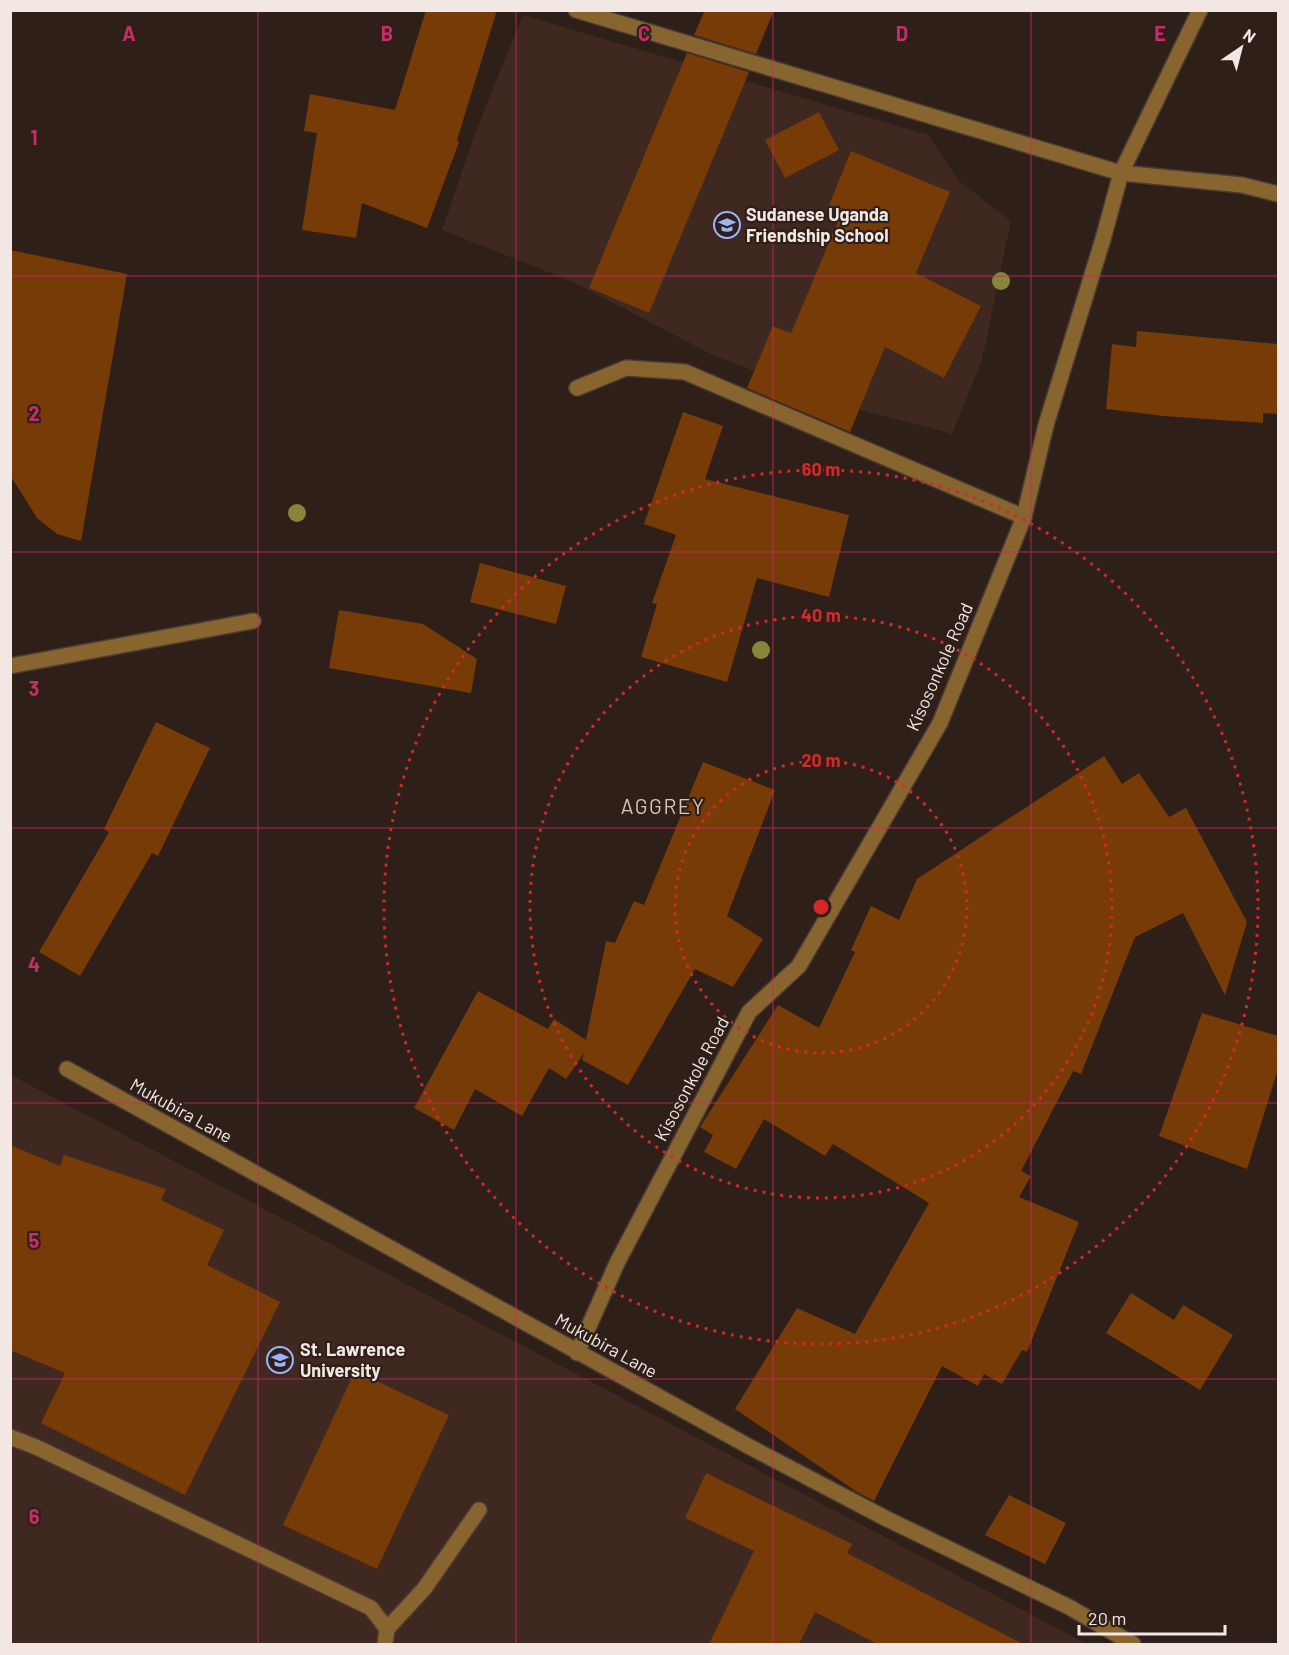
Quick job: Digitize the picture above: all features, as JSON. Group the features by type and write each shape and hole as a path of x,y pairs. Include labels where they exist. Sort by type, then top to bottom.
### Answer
{"street":[{"path":"576,10 1121,173 1242,185 1278,194"},
{"name":"Kisosonkole Road","path":"577,1353 617,1263 749,1012 799,966 940,723 1024,517 1046,425 1121,173 1200,10"},
{"path":"577,388 626,368 685,372 1024,517"},
{"path":"10,666 253,621"},
{"name":"Mukubira Lane","path":"67,1069 768,1457 887,1519 1068,1607 1133,1644"},
{"path":"10,1437 36,1447 371,1608 386,1637 424,1589 478,1510"}],"shaded area":[{"name":"Sudanese Uganda Friendship School","path":"523,15 928,135 959,181 1011,221 982,360 952,434 831,402 709,353 573,282 442,230 477,128"},
{"name":"St. Lawrence University","path":"11,1075 1087,1644 11,1644"}],"building":[{"path":"426,10 497,10 457,140 459,142 427,228 362,203 356,238 302,230 317,133 304,131 310,94 395,110"},
{"path":"705,10 774,10 756,54 694,35"},
{"path":"687,53 749,72 649,313 589,288"},
{"path":"819,112 839,150 785,178 765,140"},
{"path":"851,151 950,192 916,273 981,306 944,378 885,347 850,432 747,388 773,326 791,333 839,219 826,213"},
{"path":"10,250 127,274 81,541 57,534 37,518 10,475"},
{"path":"1137,331 1278,344 1278,414 1263,413 1263,423 1164,416 1106,409 1112,344 1136,347"},
{"path":"683,412 723,426 705,479 849,515 829,597 757,578 727,682 641,657 657,604 652,603 676,535 644,524"},
{"path":"480,563 566,586 556,624 470,602"},
{"path":"339,610 423,624 477,659 471,693 329,668"},
{"path":"156,722 210,748 158,856 152,853 80,976 39,952 109,832 104,829"},
{"path":"1104,756 1122,784 1139,773 1169,817 1186,808 1247,922 1225,995 1183,913 1135,937 1081,1074 1073,1071 1021,1171 1031,1176 1019,1197 1079,1222 1027,1352 1022,1350 1002,1384 984,1374 978,1386 942,1366 874,1501 857,1492 735,1409 797,1308 855,1334 929,1203 833,1144 825,1156 764,1119 736,1169 704,1152 713,1135 700,1127 778,1005 819,1028 855,952 851,950 871,906 899,920 917,879"},
{"path":"703,762 775,790 727,916 763,939 733,987 695,969 628,1085 582,1060 584,1053 566,1079 549,1068 522,1116 475,1089 454,1130 414,1108 478,991 548,1029 554,1019 586,1040 606,941 615,943 634,901 644,905"},
{"path":"1202,1013 1278,1036 1278,1069 1247,1169 1159,1136"},
{"path":"10,1145 60,1166 64,1155 166,1189 161,1200 224,1230 207,1265 280,1302 185,1495 41,1423 65,1373 10,1350"},
{"path":"1131,1293 1174,1320 1183,1305 1233,1335 1200,1390 1106,1333"},
{"path":"355,1371 449,1415 377,1569 283,1525"},
{"path":"706,1473 852,1544 847,1553 1023,1644 877,1644 815,1612 799,1644 709,1644 754,1551 685,1518"},
{"path":"1009,1495 1066,1523 1045,1564 985,1535"}],"place":[{"name":"Sudanese Uganda Friendship School","path":"727,225"},
{"name":"St. Lawrence University","path":"280,1360"}],"district":[{"name":"AGGREY","path":"663,807"}]}
